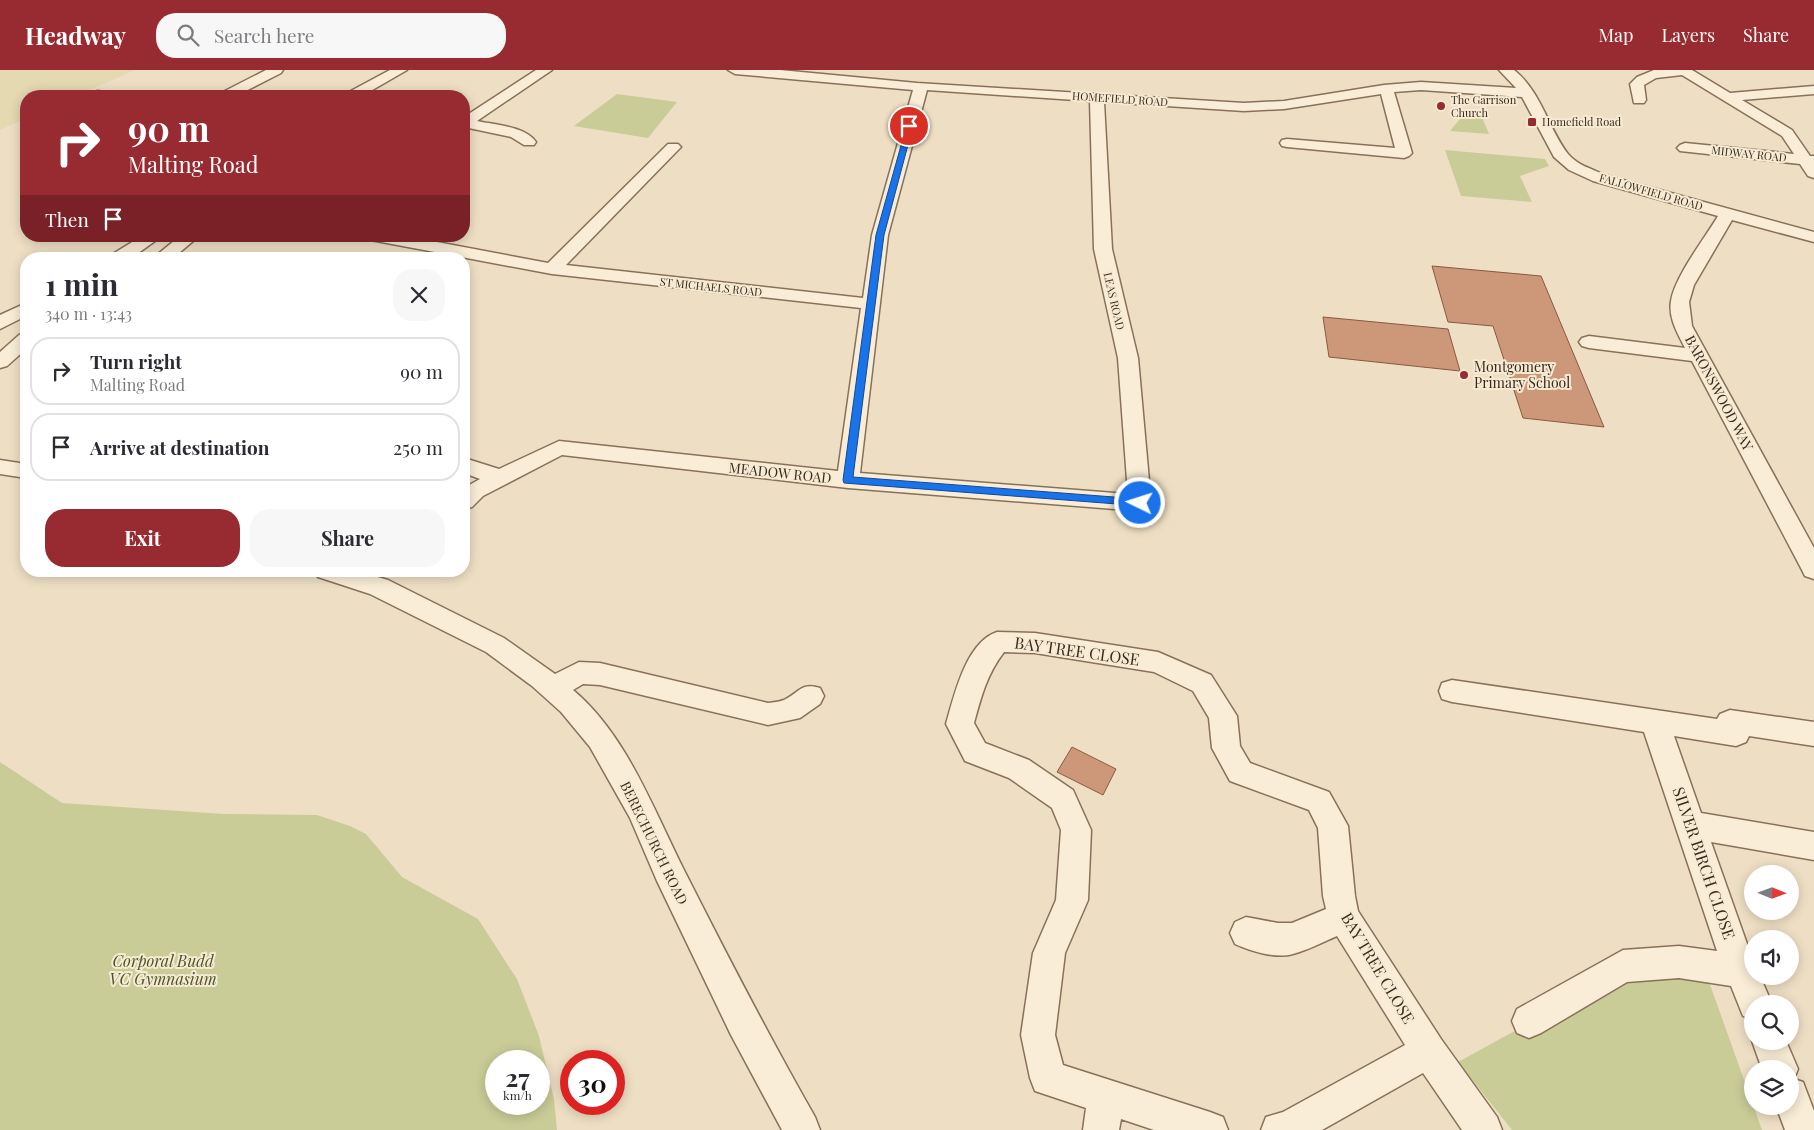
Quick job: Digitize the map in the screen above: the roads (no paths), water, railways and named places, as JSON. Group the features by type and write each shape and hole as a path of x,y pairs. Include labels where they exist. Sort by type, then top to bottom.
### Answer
{"street":[{"path":"363,90 400,70"},
{"path":"470,118 545,70"},
{"name":"HOMEFIELD ROAD","path":"735,70 892,79 917,86 1244,107 1285,115 1384,88 1421,86 1527,93"},
{"name":"FALLOWFIELD ROAD","path":"1506,70 1515,77 1527,93 1562,157 1574,167 1599,178 1727,215 1772,224 1814,237"},
{"path":"236,90 268,71"},
{"path":"1639,100 1637,84 1642,78 1650,74 1684,71 1788,133 1812,165"},
{"path":"848,480 880,235 917,86"},
{"path":"1287,143 1404,153 1390,95 1384,88"},
{"path":"1728,97 1814,90"},
{"name":"LEAS ROAD","path":"1097,97 1103,249 1128,358 1140,503"},
{"path":"1285,115 1289,160"},
{"path":"470,123 516,134 530,142"},
{"path":"552,270 673,147"},
{"name":"MIDWAY ROAD","path":"1685,148 1812,165"},
{"name":"BARONSWOOD WAY","path":"1727,215 1687,281 1680,302 1683,326 1814,570"},
{"path":"128,252 144,242"},
{"path":"170,252 183,242"},
{"name":"ST MICHAELS ROAD","path":"407,242 459,252"},
{"name":"ST MICHAELS ROAD","path":"470,254 552,270 871,304"},
{"path":"0,323 20,312"},
{"path":"1589,342 1700,356"},
{"path":"0,362 20,344"},
{"name":"MEADOW ROAD","path":"470,495 474,491 559,448 848,480 1140,503"},
{"path":"0,467 20,470"},
{"path":"470,467 500,478"},
{"name":"BERECHURCH ROAD","path":"378,578 520,661 571,704 600,739 642,812 668,871 743,1023 802,1130"},
{"name":"BAY TREE CLOSE","path":"1210,1130 1103,1114 1048,1078 1038,1035 1049,953 1072,900 1076,830 1063,799 1019,769 975,752 960,724 970,688 981,662 997,642 1034,643 1158,662 1202,683 1223,716 1226,748 1240,772 1319,801 1333,826 1339,896 1344,918 1429,1051 1484,1130"},
{"path":"554,688 579,673 600,674 768,714 790,710 810,696"},
{"path":"1452,690 1736,734 1730,722 1814,734"},
{"name":"SILVER BIRCH CLOSE","path":"1655,722 1751,995"},
{"path":"1691,826 1814,846"},
{"path":"1246,933 1278,939 1292,939 1344,918"},
{"path":"1529,1021 1623,966 1679,962 1742,971"},
{"path":"1279,1130 1286,1130 1429,1051"},
{"path":"1798,1115 1804,1130"}],"place":[{"name":"The Garrison Church","path":"1441,106"},
{"name":"Homefield Road","path":"1532,122"},
{"name":"Montgomery Primary School","path":"1464,375"}],"park label":[{"name":"Corporal Budd VC Gymnasium","path":"163,970"}]}
